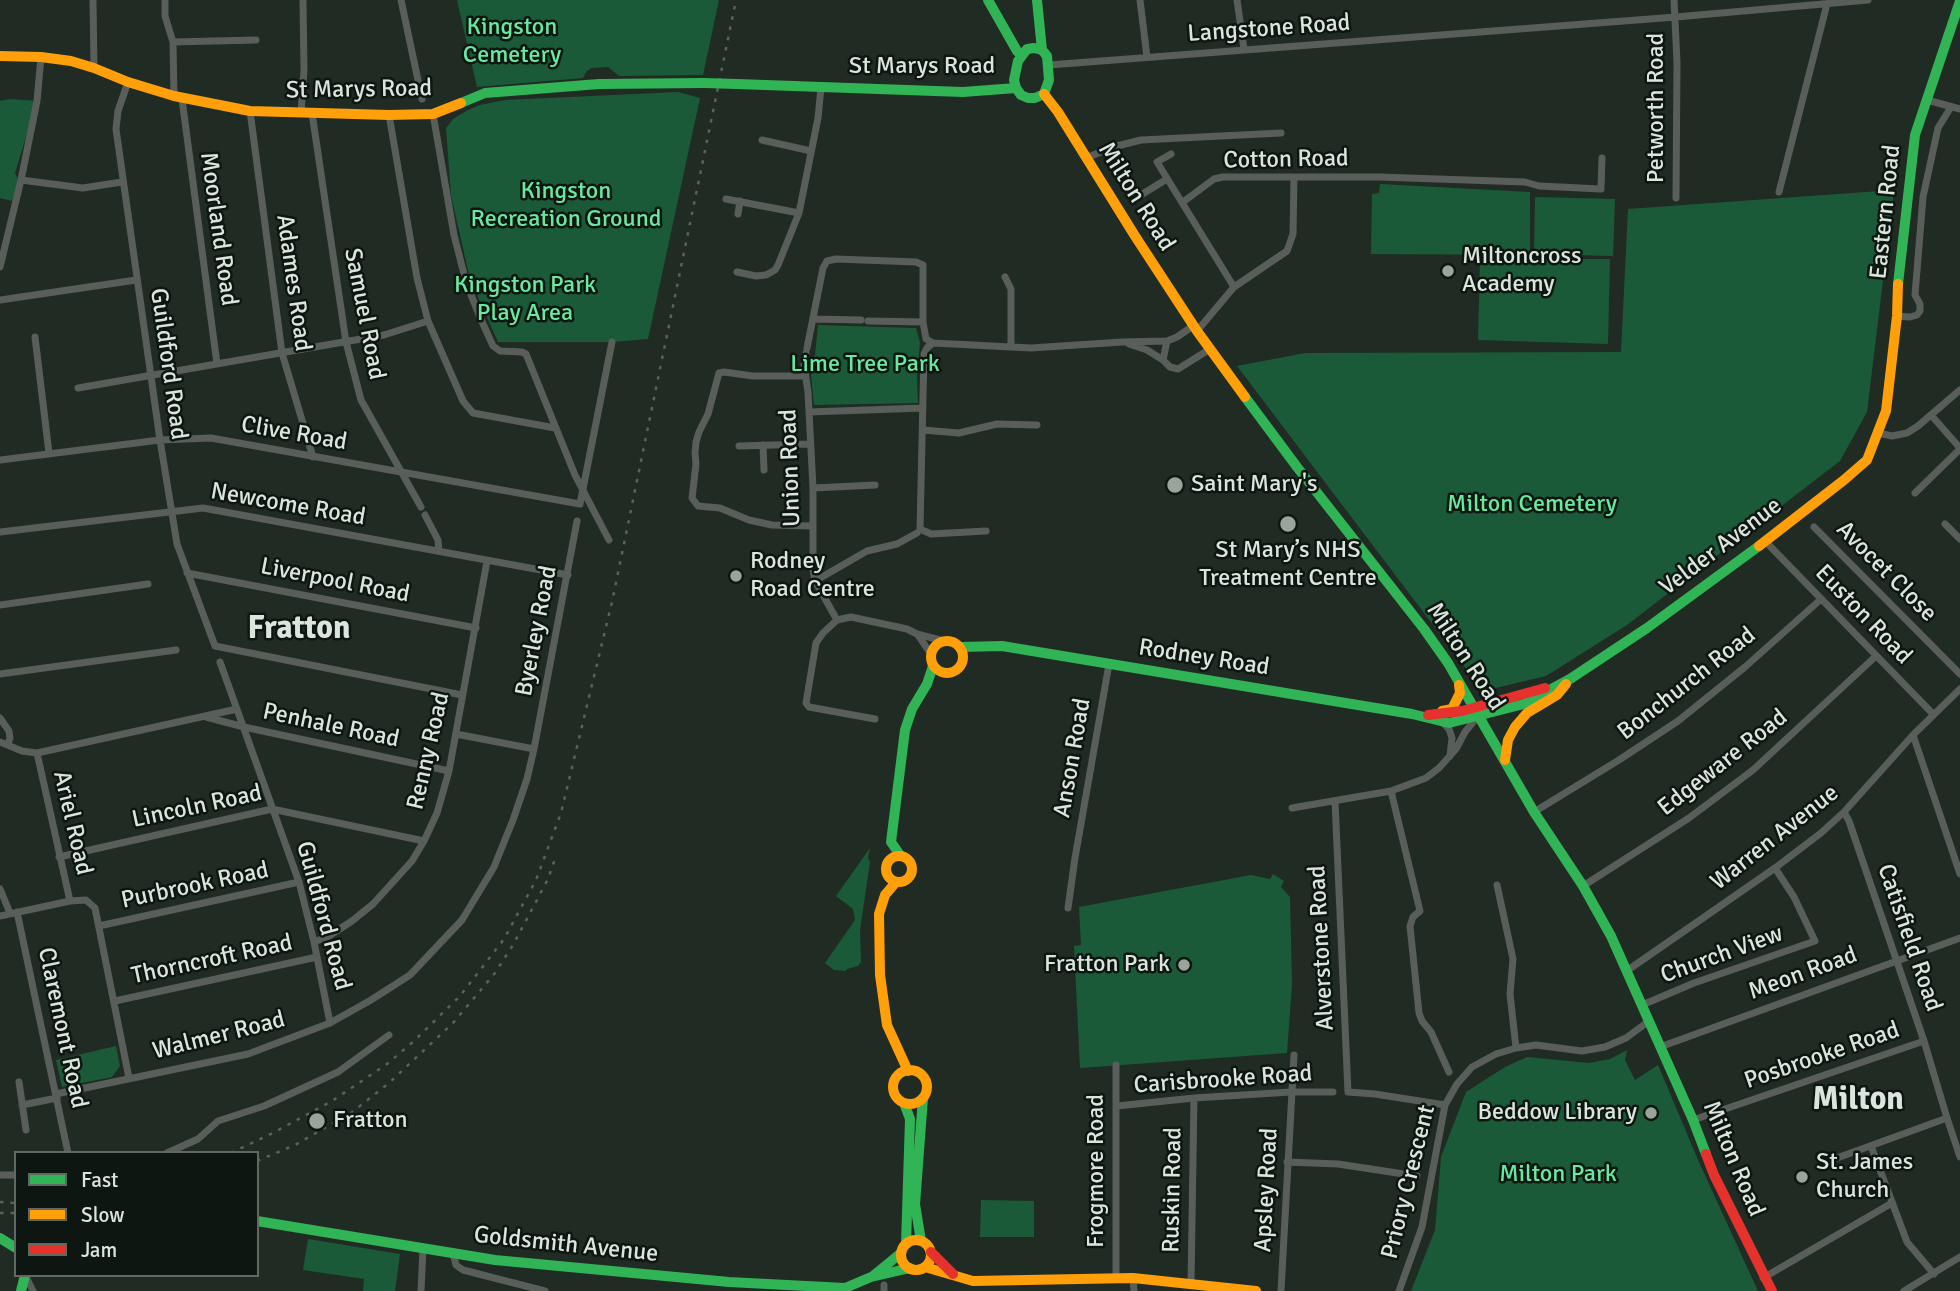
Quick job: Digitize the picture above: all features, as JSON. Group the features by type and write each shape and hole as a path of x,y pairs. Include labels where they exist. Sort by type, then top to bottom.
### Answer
{"main road":[{"path":"988,0 1017,51 1022,55"},
{"path":"1037,0 1042,50 1049,65 1048,86 1044,94 1028,98 1021,95 1016,88 1015,72 1018,61 1027,50 1042,50"},
{"name":"Eastern Road","path":"1878,433 1886,411 1915,135 1960,1"},
{"name":"St Marys Road","path":"0,56 71,61 177,97 250,111 389,116 433,114 485,93 622,83 704,83 963,92 1016,88"},
{"name":"Milton Road","path":"1044,94 1195,328 1297,467 1424,629 1458,680 1534,812 1583,886 1611,936 1693,1120 1714,1175 1763,1278 1772,1291"},
{"name":"Velder Avenue","path":"1476,712 1570,679 1647,628 1835,488 1867,460 1878,433"},
{"path":"900,855 888,861 886,869 889,877 896,882 908,879 913,871 911,861 900,855 891,842 909,716 917,699 927,684 933,666 931,654 936,645 944,641 953,642 960,647 964,656 958,669 917,699"},
{"path":"963,661 989,645"},
{"name":"Rodney Road","path":"960,647 989,645 1412,714 1442,722 1454,722 1476,712"},
{"path":"933,666 940,672 950,674"},
{"name":"Velder Avenue","path":"1505,760 1508,740 1515,727 1527,713 1557,695 1570,679"},
{"name":"Rodney Road","path":"1412,714 1452,709 1460,693 1458,680"},
{"name":"Rodney Road","path":"1412,714 1476,712"},
{"path":"896,882 885,895 879,914 880,975 887,1025 908,1071"},
{"path":"923,1098 914,1104 904,1103 896,1097 894,1084 900,1074 914,1071 923,1077 927,1088 923,1098 915,1204 922,1241 956,1277"},
{"path":"904,1103 910,1119 903,1262 917,1270 930,1261 931,1252"},
{"name":"Goldsmith Avenue","path":"259,1221 495,1260 804,1289 845,1288 871,1277 910,1268"},
{"path":"904,1248 914,1241 922,1241"},
{"name":"Goldsmith Avenue","path":"871,1277 904,1248"},
{"path":"925,1267 973,1281 1116,1278 1256,1291"}],"street":[{"path":"93,0 94,68"},
{"name":"Moorland Road","path":"165,0 165,16 173,42 177,97 217,364"},
{"name":"Samuel Road","path":"303,0 307,113 346,342 361,400 439,540 439,551"},
{"path":"401,0 422,99"},
{"path":"1140,0 1147,57"},
{"path":"1237,0 1244,49"},
{"name":"Petworth Road","path":"1675,0 1676,198"},
{"name":"Langstone Road","path":"1049,65 1868,0"},
{"path":"1779,191 1827,4"},
{"path":"173,42 256,40"},
{"path":"0,267 37,101 41,57"},
{"name":"Guildford Road","path":"128,82 118,111 116,129 160,440 177,544 215,646 463,695"},
{"path":"737,272 756,276 775,270 799,213 818,118 821,87"},
{"path":"1897,316 1910,317 1920,311 1915,295 1923,197 1938,128 1956,108 1927,100"},
{"name":"Adames Road","path":"250,111 282,353 313,457"},
{"path":"433,114 454,235 466,282 493,346 500,351 526,354 582,491 609,540"},
{"path":"389,116 417,278 428,321 463,401 473,413 555,428"},
{"path":"1086,158 1113,147 1142,140 1281,133"},
{"path":"762,140 811,151"},
{"path":"1171,154 1157,162 1234,287"},
{"name":"Cotton Road","path":"1183,202 1214,179 1223,177 1379,177 1525,182 1539,186 1601,189 1602,158"},
{"path":"919,531 925,354 933,343 1031,348 1167,341 1177,337 1195,328 1234,287 1287,251 1293,234 1294,177"},
{"path":"1136,198 1167,178"},
{"path":"21,180 83,188 122,183"},
{"path":"726,199 799,213"},
{"path":"738,214 740,201"},
{"name":"Union Road","path":"837,620 815,581 813,570 813,488 804,365 823,268 827,261 836,259 916,262 923,265 923,322 926,339 933,343"},
{"path":"1004,277 1011,289 1011,345"},
{"path":"0,300 136,280"},
{"path":"813,319 923,322"},
{"path":"78,388 384,335 428,321"},
{"path":"36,337 49,453"},
{"path":"1163,360 1167,341"},
{"path":"582,491 612,342"},
{"path":"1122,342 1147,350 1170,367 1178,369 1210,349"},
{"path":"805,376 768,377 719,373 708,414 699,432 692,498 698,506 720,508 749,520 772,525 813,526"},
{"path":"1878,433 1892,436 1907,433 1960,390"},
{"path":"808,412 923,408"},
{"path":"1915,494 1960,449 1931,415"},
{"path":"923,430 959,433 997,424 1037,425"},
{"name":"Clive Road","path":"0,460 160,440 211,438 580,504 582,491"},
{"path":"739,446 809,444"},
{"path":"763,445 764,470"},
{"path":"813,488 875,485"},
{"name":"Newcome Road","path":"0,531 203,508 568,575"},
{"name":"Byerley Road","path":"534,749 577,521"},
{"path":"1945,524 1960,539"},
{"name":"Avocet Close","path":"1814,527 1960,674"},
{"path":"815,581 867,551 897,544 919,531 931,534 986,531"},
{"name":"Euston Road","path":"1765,541 1933,714"},
{"name":"Renny Road","path":"314,942 329,936 373,904 412,861 437,813 449,771 487,561"},
{"name":"Liverpool Road","path":"187,573 476,628"},
{"path":"0,605 148,584"},
{"name":"Bonchurch Road","path":"1534,812 1678,721 1745,667 1820,600"},
{"path":"875,719 808,707 806,703 816,643 823,633 837,620 850,617 907,629 944,641"},
{"path":"917,634 931,654"},
{"path":"0,674 176,650"},
{"name":"Edgeware Road","path":"1583,886 1689,818 1753,770 1877,656"},
{"name":"Guildford Road","path":"220,662 299,882 330,1023"},
{"name":"Anson Road","path":"1068,908 1108,664"},
{"name":"Warren Avenue","path":"1628,970 1821,833 1960,689"},
{"name":"Penhale Road","path":"4,743 37,753 237,709"},
{"path":"1292,808 1391,791 1426,778 1450,756 1476,712"},
{"name":"Penhale Road","path":"206,716 244,727 449,771"},
{"path":"0,718 9,731 10,738 4,743"},
{"path":"1442,722 1449,729 1452,738 1450,756"},
{"path":"456,734 534,749"},
{"path":"1913,735 1960,874"},
{"name":"Walmer Road","path":"22,1105 248,1054 330,1023 410,975 462,920 494,867 513,820 534,749"},
{"name":"Ariel Road","path":"37,753 70,901"},
{"path":"1391,791 1420,911 1413,917 1410,926 1419,1013 1449,1072"},
{"name":"Alverstone Road","path":"1335,801 1348,1092"},
{"name":"Lincoln Road","path":"59,857 272,809 424,841"},
{"name":"Catisfield Road","path":"1844,812 1924,1041 1960,1157"},
{"name":"Church View","path":"1642,1006 1695,983 1815,941 1794,897 1775,868"},
{"name":"Purbrook Road","path":"99,926 299,882"},
{"path":"1497,885 1513,959 1510,994 1517,1048"},
{"name":"Claremont Road","path":"0,890 14,913 68,1151"},
{"path":"0,916 70,901 86,900 95,908 129,1079"},
{"name":"Meon Road","path":"1660,1047 1960,938"},
{"name":"Thorncroft Road","path":"115,1001 317,957"},
{"name":"Priory Crescent","path":"1399,1291 1422,1227 1445,1105 1457,1084 1472,1067 1496,1054 1536,1045 1582,1051 1605,1047 1626,1038 1649,1021"},
{"path":"171,1151 198,1139 218,1121 264,1106 338,1072 388,1035"},
{"name":"Posbrooke Road","path":"1693,1120 1924,1041"},
{"name":"Apsley Road","path":"1281,1291 1294,1055"},
{"name":"Frogmore Road","path":"1116,1065 1116,1278"},
{"path":"19,1082 26,1130"},
{"name":"Carisbrooke Road","path":"1117,1106 1194,1098 1333,1092"},
{"name":"Carisbrooke Road","path":"1348,1092 1445,1105"},
{"name":"Ruskin Road","path":"1191,1283 1194,1098"},
{"path":"1826,1162 1947,1118"},
{"path":"1871,1146 1907,1242 1934,1274"},
{"path":"1287,1162 1338,1164 1417,1177"},
{"path":"1763,1278 1892,1203"},
{"path":"421,1291 423,1248"},
{"path":"453,1253 456,1265 463,1270 545,1291"},
{"path":"1904,1291 1960,1257"},
{"path":"492,1277 495,1260"},
{"path":"1133,1279 1134,1291"}],"green space":[{"name":"Kingston Cemetery","path":"457,0 719,0 703,75 619,76 608,67 591,68 583,78 477,87"},
{"name":"Kingston Recreation Ground","path":"678,92 700,98 648,339 612,342 498,342 470,279 451,195 446,128 453,119 468,110 505,100"},
{"path":"0,101 37,101 15,173 20,183 12,201 0,198"},
{"path":"1380,184 1530,192 1530,255 1371,254 1372,194 1379,193"},
{"name":"Milton Cemetery","path":"1894,190 1867,412 1840,461 1627,625 1546,676 1483,691 1237,366 1305,353 1621,352 1628,209"},
{"path":"1535,197 1615,199 1613,256 1534,254"},
{"path":"1480,259 1610,259 1608,344 1478,340"},
{"name":"Lime Tree Park","path":"818,325 916,328 920,343 918,403 814,405 810,366 815,355"},
{"path":"870,848 860,930 861,962 846,971 834,970 825,963 855,920 853,909 836,896"},
{"name":"Fratton Park","path":"1273,874 1284,881 1281,887 1290,897 1292,984 1287,1053 1080,1068 1074,946 1081,945 1079,907 1251,875 1270,879"},
{"path":"116,1046 120,1066 112,1077 62,1087 56,1060"},
{"name":"Milton Park","path":"1627,1050 1625,1060 1635,1080 1658,1065 1758,1291 1411,1291 1435,1230 1441,1157 1466,1092 1505,1067 1527,1057 1589,1063 1610,1059"},
{"path":"981,1200 1034,1201 1034,1237 980,1237"},
{"path":"308,1239 400,1254 395,1291 363,1291 364,1279 303,1270"}],"railway":[{"path":"235,1151 332,1101 387,1064 413,1042 459,997 504,939 536,880 561,813 612,602 736,0"},
{"path":"259,1160 295,1145 351,1113 389,1083 453,1023 495,973 513,945 548,879 555,859"},
{"path":"0,1202 14,1203"},
{"path":"0,1213 14,1213"}],"traffic: fast":[{"path":"988,0 1017,51 1022,55"},
{"path":"1037,0 1042,50 1047,56 1049,80 1044,94 1028,98 1021,95 1016,88 1014,80 1018,61 1027,49 1042,50"},
{"path":"1898,284 1915,135 1960,1"},
{"path":"461,103 485,93 599,84 704,83"},
{"path":"704,83 737,84"},
{"path":"737,84 963,92 1016,88"},
{"path":"1245,397 1448,663 1534,812 1583,886 1611,936 1706,1154"},
{"path":"960,647 1002,646 1412,714 1449,723 1524,704 1570,679 1647,628 1759,546"},
{"path":"900,855 891,842 905,730 933,666"},
{"path":"921,1241 915,1204 923,1098"},
{"path":"904,1103 910,1119 906,1244"},
{"path":"259,1221 495,1260 729,1282 845,1288 871,1277 910,1268"},
{"path":"0,1238 14,1247"},
{"path":"873,1276 901,1253"},
{"path":"21,1291 24,1277"}],"traffic: slow":[{"path":"0,56 71,61 174,96 250,111 433,114 461,103"},
{"path":"1044,94 1197,331 1245,397"},
{"path":"1759,546 1867,460 1886,411 1898,284"},
{"path":"947,641 959,645 963,657 959,669 947,673 935,669 931,657 935,645 947,641"},
{"path":"1505,760 1508,740 1515,727 1527,713 1557,695 1566,684"},
{"path":"1442,711 1452,709 1460,693 1459,685"},
{"path":"899,856 908,860 912,869 908,878 899,882 890,878 886,869 890,860 899,856"},
{"path":"896,882 885,895 879,914 880,975 887,1025 908,1071"},
{"path":"910,1070 922,1075 927,1087 922,1099 910,1104 898,1099 893,1087 898,1075 910,1070"},
{"path":"916,1240 922,1241 930,1249 931,1255 930,1261 922,1269 916,1270 910,1269 902,1261 901,1255 902,1249 910,1241 916,1240"},
{"path":"925,1267 973,1281 1133,1278 1256,1291"}],"traffic: jam":[{"path":"1428,715 1462,711 1545,688"},
{"path":"1706,1154 1772,1291"},
{"path":"931,1252 953,1274"}],"place":[{"name":"Miltoncross Academy","path":"1448,271"},
{"name":"Saint Mary's","path":"1175,485"},
{"name":"St Mary’s NHS Treatment Centre","path":"1288,524"},
{"name":"Rodney Road Centre","path":"736,576"},
{"name":"Fratton Park","path":"1184,965"},
{"name":"Beddow Library","path":"1651,1113"},
{"name":"Fratton","path":"317,1121"},
{"name":"St. James Church","path":"1802,1177"}],"district":[{"name":"Fratton","path":"299,630"},
{"name":"Milton","path":"1858,1101"}],"park label":[{"name":"Kingston Park Play Area","path":"525,300"}]}
